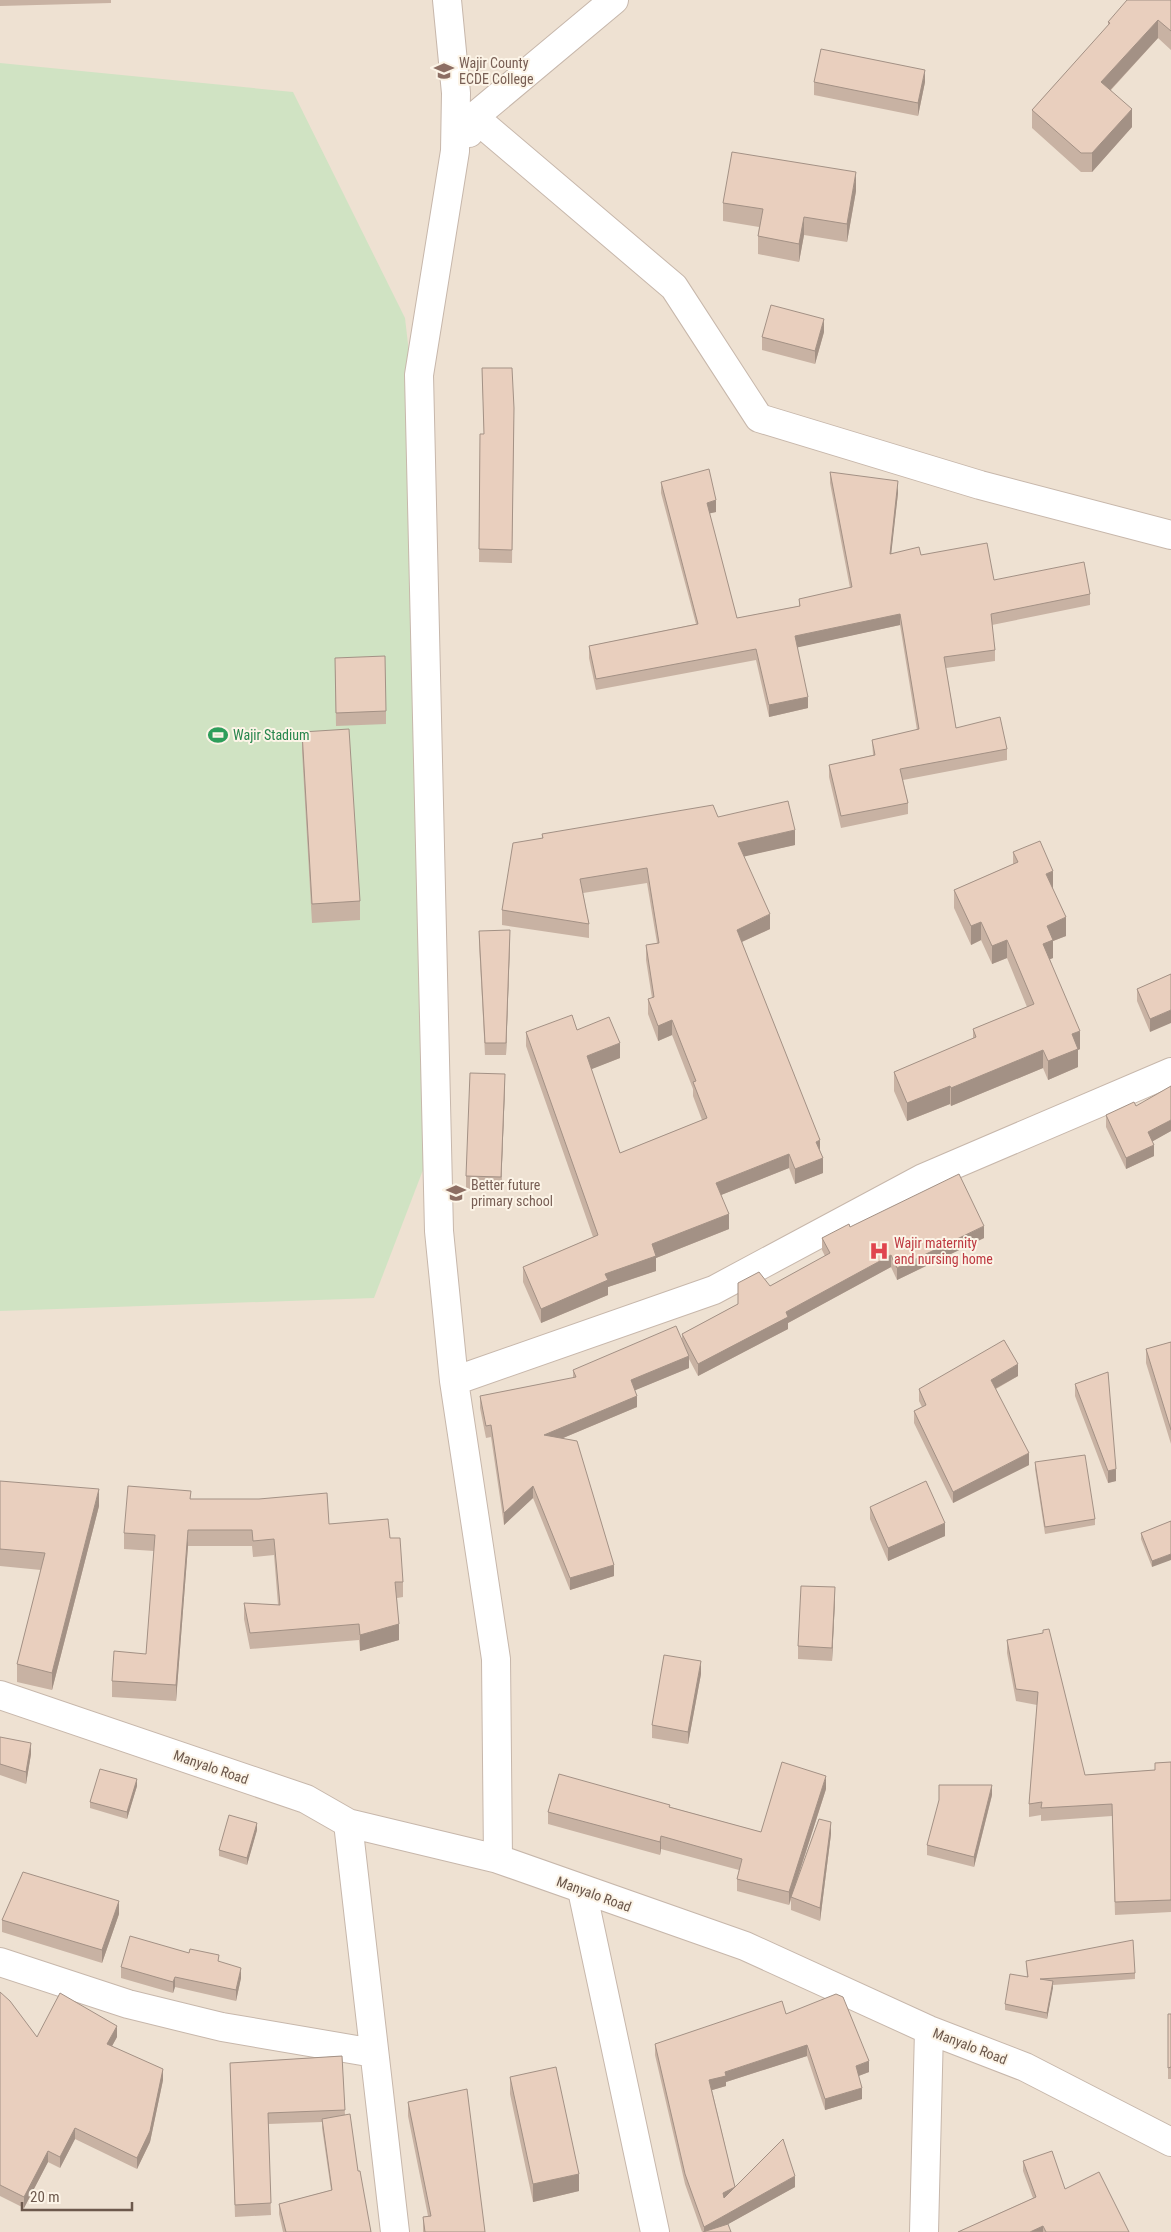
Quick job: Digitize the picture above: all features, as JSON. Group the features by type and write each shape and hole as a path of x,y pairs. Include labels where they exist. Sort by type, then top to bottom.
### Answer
{"street":[{"path":"447,0 456,93 455,151 419,376 439,1230 454,1381 496,1658 498,1859"},
{"path":"446,209 474,117 614,0"},
{"path":"474,117 674,287 759,418 980,485 1171,535"},
{"path":"454,1381 714,1290 923,1178 1171,1072"},
{"name":"Manyalo Road","path":"0,1695 306,1799 348,1823 498,1859 745,1946 929,2030 1024,2067 1171,2142"},
{"path":"348,1823 395,2232"},
{"path":"582,1890 655,2232"},
{"path":"0,1962 128,2004 204,2022 374,2053"},
{"path":"924,2232 929,2030"}],"shaded area":[{"path":"0,0 1171,0 1171,2232 0,2232"}],"green space":[{"name":"Wajir Stadium","path":"0,63 293,92 405,318 433,562 436,1136 374,1298 0,1311"}],"building":[{"path":"1127,0 1171,0 1171,31 1158,20 1101,82 1132,109 1092,153 1081,153 1032,110 1110,23 1108,22"},
{"path":"821,49 925,70 918,103 814,82"},
{"path":"732,152 856,172 847,224 804,217 799,244 758,236 763,209 723,203"},
{"path":"771,305 824,319 815,351 762,337"},
{"path":"482,368 512,368 514,408 512,550 479,549 480,434 484,434"},
{"path":"709,469 716,500 707,503 737,618 800,606 799,599 852,587 830,472 898,481 890,554 919,547 921,555 987,543 994,580 1084,562 1090,594 991,614 995,650 944,657 956,728 1000,717 1007,749 900,769 908,803 841,816 829,765 875,755 872,740 919,729 900,614 795,636 808,697 769,705 756,649 596,679 589,646 698,624 661,482"},
{"path":"385,656 386,711 336,713 335,658"},
{"path":"349,729 360,901 312,904 302,732"},
{"path":"788,801 795,830 738,843 770,914 737,930 820,1140 816,1142 823,1158 795,1169 789,1154 716,1183 729,1214 652,1244 656,1256 605,1274 608,1280 541,1309 523,1267 598,1235 526,1032 572,1015 577,1030 609,1017 620,1043 587,1056 620,1153 707,1118 693,1082 696,1081 672,1020 658,1026 648,999 654,997 646,945 659,943 647,868 580,879 589,924 502,910 513,843 543,838 542,834 713,805 718,817"},
{"path":"1040,841 1053,871 1046,874 1066,917 1047,926 1053,940 1043,944 1080,1031 1072,1034 1078,1049 1048,1061 1043,1050 951,1088 950,1086 907,1103 894,1072 976,1037 973,1029 1034,1004 1007,940 992,946 981,922 971,926 954,890 1018,862 1013,852"},
{"path":"510,930 506,1043 485,1043 479,931"},
{"path":"1171,974 1171,1010 1150,1019 1137,989"},
{"path":"470,1073 505,1074 501,1177 466,1176"},
{"path":"1171,1086 1171,1120 1148,1132 1154,1145 1126,1158 1106,1115 1134,1102 1136,1106"},
{"path":"959,1174 984,1226 897,1268 891,1255 786,1312 788,1317 698,1364 682,1334 738,1304 738,1283 759,1272 770,1286 830,1253 822,1238 849,1224 850,1227"},
{"path":"676,1326 689,1356 631,1380 637,1396 544,1435 577,1441 614,1565 570,1578 533,1486 504,1513 491,1425 486,1426 480,1396 576,1377 573,1370"},
{"path":"1004,1340 1018,1364 991,1380 1029,1453 953,1492 914,1411 926,1405 919,1389"},
{"path":"1171,1342 1171,1430 1146,1349"},
{"path":"1108,1372 1116,1469 1108,1471 1075,1384"},
{"path":"1085,1455 1095,1519 1045,1527 1035,1462"},
{"path":"0,1481 99,1489 52,1673 17,1664 45,1553 0,1549"},
{"path":"926,1481 945,1523 888,1548 870,1507"},
{"path":"128,1486 191,1491 190,1499 259,1499 327,1493 329,1524 388,1519 390,1538 400,1538 403,1582 395,1582 399,1624 360,1635 359,1624 250,1633 244,1603 280,1605 274,1539 253,1541 252,1530 188,1530 176,1685 112,1681 114,1651 146,1654 155,1535 124,1533"},
{"path":"1171,1521 1171,1554 1152,1561 1141,1533"},
{"path":"801,1586 835,1587 832,1648 798,1646"},
{"path":"1049,1629 1085,1775 1155,1770 1155,1763 1171,1762 1171,1900 1115,1902 1112,1804 1041,1808 1042,1802 1029,1804 1038,1692 1016,1689 1007,1640 1043,1633 1043,1630"},
{"path":"664,1655 701,1661 688,1732 652,1725"},
{"path":"0,1737 31,1743 26,1772 0,1764"},
{"path":"782,1762 826,1776 789,1892 737,1879 742,1859 661,1836 660,1842 548,1812 559,1774 761,1832"},
{"path":"100,1769 137,1779 127,1812 90,1802"},
{"path":"939,1785 992,1785 974,1857 927,1845 939,1800"},
{"path":"229,1815 257,1823 247,1858 219,1850"},
{"path":"819,1819 831,1822 820,1908 791,1897"},
{"path":"23,1872 119,1901 102,1950 2,1920"},
{"path":"130,1936 189,1953 190,1949 219,1955 218,1961 241,1968 236,1990 175,1977 173,1982 121,1967"},
{"path":"1133,1940 1135,1973 1040,1979 1053,1981 1047,2013 1005,2004 1010,1974 1028,1977 1026,1961"},
{"path":"0,1992 10,2001 37,2037 60,1993 117,2026 107,2044 163,2069 150,2131 137,2158 75,2128 60,2157 48,2151 24,2197 0,2185"},
{"path":"836,1994 843,1997 869,2061 856,2066 862,2088 825,2099 807,2045 725,2072 726,2076 709,2080 735,2187 783,2139 795,2176 704,2227 685,2174 655,2044 782,2001 786,2014","holes":["735,2187 724,2198 723,2193"]},
{"path":"1168,2014 1171,2014 1171,2067 1168,2068"},
{"path":"342,2056 345,2110 268,2113 271,2203 235,2205 230,2063"},
{"path":"556,2067 579,2174 533,2184 510,2077"},
{"path":"467,2089 485,2232 425,2232 423,2217 431,2216 408,2102"},
{"path":"350,2114 358,2171 360,2171 371,2232 286,2232 279,2204 332,2190 322,2119"},
{"path":"1052,2151 1065,2189 1099,2172 1129,2232 1046,2232 1043,2226 1030,2232 958,2232 1036,2197 1023,2161"},
{"path":"728,2224 731,2232 703,2232"}],"place":[{"name":"Wajir County ECDE College","path":"444,71"},
{"name":"Wajir Stadium","path":"218,735"},
{"name":"Better future primary school","path":"456,1193"},
{"name":"Wajir maternity and nursing home","path":"879,1251"}]}
